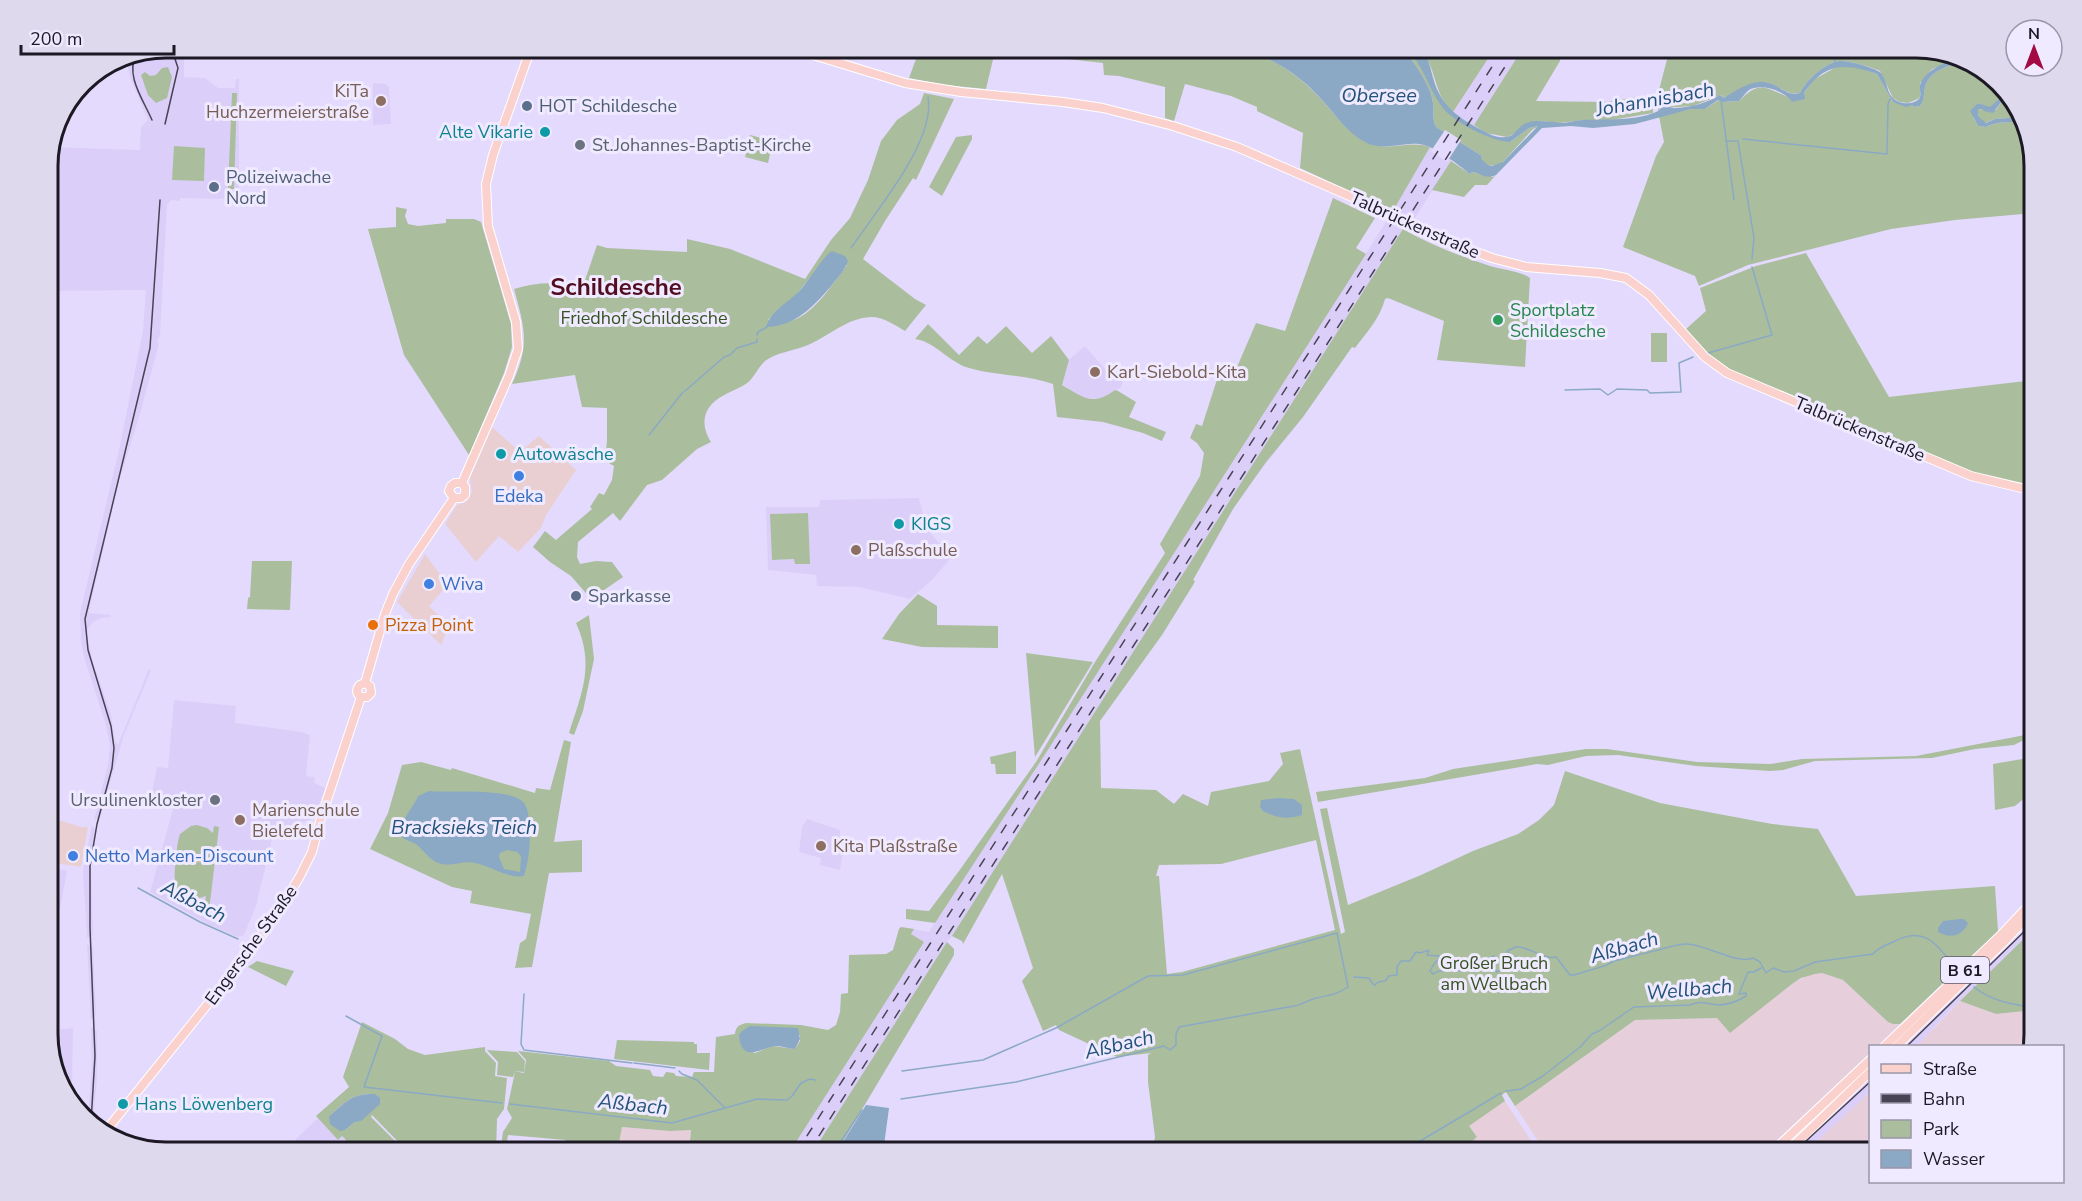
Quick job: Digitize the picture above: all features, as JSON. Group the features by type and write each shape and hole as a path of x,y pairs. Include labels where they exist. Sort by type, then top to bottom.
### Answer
{"main road":[{"name":"Engersche Straße","path":"110,1126 248,954 278,913 300,876 312,852 361,697 357,689 365,683 393,594 409,564 454,498 450,494 451,486 455,483 462,483 514,363 518,349 516,322 488,226 486,184 493,155 527,58"},
{"name":"Talbrückenstraße","path":"823,58 905,83 1093,107 1173,126 1237,147 1384,211 1440,239 1492,258 1526,267 1600,273 1626,278 1649,295 1705,357 1727,373 1963,473 1992,483 2023,489"},
{"name":"B 61","path":"1887,1045 2024,911"},
{"name":"B 61","path":"1899,1045 2024,920"},
{"path":"1783,1142 1869,1061"},
{"path":"1797,1142 1869,1073"}],"shaded area":[{"path":"184,58 184,77 205,78 218,88 235,88 236,79 239,79 239,199 180,198 180,201 171,200 167,205 160,335 157,342 159,343 118,484 89,611 89,613 110,615 110,617 93,622 87,634 92,659 111,715 115,741 118,745 149,669 151,670 124,735 100,817 94,820 108,765 110,745 106,725 84,657 80,613 119,450 143,331 146,290 59,291 59,160 61,147 140,150 141,127 148,120 130,77 128,66 139,62"},
{"path":"1488,58 1517,58 1413,221 1410,220 1408,228 1378,276 1377,311 1303,417 1249,485 1176,608 1059,771 962,941 952,936 947,942 954,949 954,955 843,1142 757,1142 891,957 899,929 901,927 929,932 1286,379 1393,211 1430,147"},
{"name":"KiTa Huchzermeierstraße","path":"373,83 385,84 389,87 391,124 373,125"},
{"name":"Karl-Siebold-Kita","path":"1085,346 1105,369 1115,362 1125,374 1121,387 1102,399 1083,398 1062,384 1069,360"},
{"path":"492,427 520,452 539,436 576,470 546,515 541,528 518,552 499,536 476,562 445,524 457,505 466,502 472,492 470,478"},
{"name":"Plaßschule","path":"919,498 925,522 931,534 950,555 950,559 932,580 910,599 859,587 817,586 816,575 768,570 766,507 819,507 820,500"},
{"path":"425,554 448,585 429,606 449,626 441,645 397,602"},
{"name":"Marienschule Bielefeld","path":"174,700 236,706 235,723 310,735 306,776 315,777 314,783 325,788 315,818 274,831 256,906 244,935 238,937 208,924 150,892 175,802 152,793 157,767 168,768"},
{"name":"Kita Plaßstraße","path":"807,819 840,830 840,838 845,839 840,870 820,865 821,858 799,852 802,827"},
{"path":"59,820 88,827 81,867 59,864"},
{"path":"92,825 96,831 91,867 93,935 87,938 83,870"},
{"path":"59,869 67,871 59,909"},
{"path":"2024,930 2024,939 1947,1013 1918,1045 1906,1045"},
{"path":"87,944 93,948 96,1014 91,1020"},
{"path":"1822,973 1843,980 1888,1022 1900,1024 1878,1045 1869,1045 1869,1054 1775,1142 1539,1142 1515,1106 1635,1020 1717,1018 1730,1032 1792,984 1808,975"},
{"path":"1960,1001 1996,1014 2024,1011 2023,1045 1918,1045"},
{"path":"91,1027 97,1031 97,1079 94,1115 89,1110 92,1064"},
{"path":"73,1028 72,1086 64,1069 59,1030"},
{"path":"1869,1080 1869,1093 1816,1142 1804,1142"},
{"path":"1869,1093 1869,1142 1816,1142"},
{"path":"1505,1101 1532,1142 1471,1142 1477,1137 1468,1126"},
{"path":"319,1119 338,1140 342,1136 346,1140 344,1142 297,1142 295,1140"},
{"path":"622,1127 670,1131 691,1129 690,1142 619,1142"}],"green space":[{"path":"916,58 993,58 986,89 945,85 909,78"},
{"path":"1058,58 1266,58 1302,81 1347,128 1367,142 1382,146 1414,144 1430,147 1393,211 1300,168 1303,133 1257,111 1257,107 1231,96 1185,84 1174,121 1165,118 1165,87 1119,76 1104,75 1103,63"},
{"path":"1414,58 1423,70 1447,111 1467,126 1510,142 1529,128 1538,127 1533,129 1501,164 1492,166 1484,163 1480,159 1482,156 1436,127 1432,96 1410,59"},
{"path":"1426,58 1488,58 1453,112 1442,98"},
{"path":"1517,58 1560,58 1536,101 1604,102 1652,95 1653,113 1611,120 1560,123 1540,121 1507,137 1486,133 1474,125"},
{"path":"1667,58 1915,58 1947,63 1932,69 1920,83 1920,97 1908,103 1893,98 1880,71 1860,64 1839,61 1816,73 1800,93 1790,93 1769,83 1759,82 1743,87 1724,98 1721,95 1693,106 1661,108 1658,111 1659,90"},
{"path":"1840,65 1857,67 1877,74 1893,102 1914,107 1920,106 1930,77 1952,65 1969,73 1992,90 1999,99 1990,108 1978,103 1973,117 1978,126 1986,127 2014,122 2023,153 2023,214 1891,229 1748,265 1699,286 1695,276 1623,247 1656,156 1664,142 1659,116 1691,109 1705,109 1719,100 1739,101 1746,94 1758,88 1769,89 1790,98 1804,93 1813,80"},
{"path":"168,67 172,77 167,98 156,103 148,95 141,75 145,72 150,76 156,75 162,68"},
{"path":"232,93 237,93 234,189 228,189"},
{"path":"924,93 954,99 916,180 913,178 863,259 926,305 905,331 880,318 862,318 808,345 775,356 765,361 747,383 714,402 707,411 704,423 711,442 697,449 662,480 647,485 620,521 613,513 578,542 577,557 580,564 596,561 612,562 623,577 591,599 571,576 533,547 545,531 556,540 592,509 590,507 599,493 604,495 612,480 614,466 605,461 607,408 582,407 575,375 512,384 518,370 524,337 514,289 548,283 582,289 597,245 607,248 687,252 687,239 730,249 805,279 831,240 850,218 868,180 881,141 897,120 920,104","holes":["822,263 847,265 816,305 801,317 793,320 768,320 796,295"]},
{"path":"2002,102 2011,118 1995,119 1985,123 1978,116 1978,109 1996,110"},
{"path":"750,135 773,141 768,163 745,157"},
{"path":"972,135 942,196 929,187 956,137"},
{"path":"174,146 205,148 204,181 172,180"},
{"path":"1451,161 1470,174 1472,172 1493,177 1496,175 1487,185 1475,185 1464,197 1432,190"},
{"path":"1333,198 1375,218 1356,248 1366,254 935,923 906,919 906,909 929,911 959,871 1036,762 1095,662 1165,553 1160,544 1200,476 1204,453 1190,438 1196,424 1202,426 1222,364 1237,367 1256,323 1285,331"},
{"name":"Friedhof Schildesche","path":"396,207 407,209 405,216 408,224 418,226 446,223 446,219 474,219 481,222 511,324 512,347 504,373 469,455 404,355 368,229 396,227"},
{"name":"Großer Bruch am Wellbach","path":"1403,229 1457,254 1530,278 1525,367 1437,360 1444,321 1388,298 1385,299 1380,312 1355,348 1352,347 1303,417 1266,462 1233,509 1193,580 1195,581 1193,585 1162,635 1100,721 1101,788 1156,790 1174,804 1183,794 1208,806 1211,792 1269,781 1283,764 1280,753 1300,749 1341,934 1345,932 1320,809 1327,808 1348,905 1518,834 1539,820 1554,805 1565,771 1660,803 1772,824 1818,829 1856,896 1995,886 1998,931 1900,1024 1888,1022 1843,980 1822,973 1801,978 1730,1033 1717,1018 1635,1020 1515,1106 1506,1092 1502,1095 1505,1101 1469,1126 1477,1137 1471,1142 1154,1142 1148,1082 1148,1055 1151,1053 1117,1057 1059,1030 1056,1025 1043,1031 1022,981 1033,968 1002,874 963,944 962,941 952,936","holes":["1316,840 1335,930 1182,972 1167,974 1159,876 1156,876 1159,865 1221,864"]},
{"path":"1806,253 1889,397 2023,381 2023,485 1970,471 1727,370 1717,363 1686,329 1706,311 1700,288 1756,266"},
{"path":"928,324 959,355 978,336 987,344 1006,326 1032,353 1051,336 1069,360 1062,385 1082,396 1094,399 1115,390 1118,391 1136,402 1129,417 1166,432 1162,441 1103,422 1057,417 1053,384 1032,378 979,371 962,365 929,344 915,339"},
{"path":"1651,333 1667,333 1667,362 1651,362"},
{"path":"808,513 810,564 795,564 794,559 772,560 770,514"},
{"path":"252,561 292,561 290,610 247,609"},
{"path":"918,594 937,606 937,625 998,626 998,648 922,647 882,639 899,614"},
{"path":"589,615 594,659 583,711 574,735 569,733 582,691 586,665 582,638 576,623"},
{"path":"1026,653 1093,662 1035,757"},
{"path":"2024,735 2024,740 2014,745 1975,749 1932,758 1815,761 1783,770 1696,766 1618,755 1586,756 1548,765 1537,764 1318,802 1316,792 1425,778 1453,769 1586,749 1607,749 1697,762 1770,764 1802,759 1916,756"},
{"path":"564,740 571,742 554,842 582,840 582,872 549,873 532,967 515,968 520,943 526,939 531,914 470,903 472,891 452,887 370,849 388,813 402,765 421,762 451,770 452,768 535,793 536,788 550,790"},
{"path":"1016,751 1016,774 996,774 995,764 991,764 990,757"},
{"path":"2024,759 2024,799 2015,806 1995,810 1993,764"},
{"path":"197,825 213,833 214,826 219,827 209,911 204,910 206,896 195,899 187,898 177,891 175,884 180,834 191,826"},
{"path":"901,927 914,929 911,934 924,942 796,1142 690,1142 691,1130 670,1131 622,1127 619,1142 566,1142 566,1140 508,1135 507,1142 502,1142 503,1132 512,1118 507,1109 515,1072 513,1077 497,1075 498,1062 487,1050 517,1052 525,1061 524,1072 514,1071 524,1073 526,1060 518,1051 609,1061 616,1066 650,1070 653,1076 663,1077 666,1072 674,1073 676,1076 692,1077 694,1072 714,1072 716,1037 735,1034 741,1024 801,1025 828,1030 836,1025 840,1012 841,994 848,993 849,955 886,954 893,950","holes":["800,1035 800,1041 795,1049 773,1046 755,1053 743,1048 740,1041"]},
{"path":"2024,939 2024,1011 1996,1014 1960,1001"},
{"path":"947,942 954,949 954,955 843,1142 819,1142"},
{"path":"257,961 294,971 286,986 248,967"},
{"path":"362,1022 395,1039 408,1049 425,1055 485,1047 485,1051 496,1063 495,1076 507,1078 504,1109 497,1119 496,1142 398,1142 372,1115 371,1117 396,1142 344,1142 346,1140 342,1136 338,1140 316,1116 349,1087 343,1077","holes":["375,1094 355,1122 345,1130 329,1116 354,1097"]},
{"path":"617,1040 694,1042 697,1044 697,1053 710,1053 709,1070 614,1059"}],"water":[{"name":"Obersee","path":"1267,58 1409,58 1432,96 1436,127 1482,156 1481,159 1492,166 1503,162 1538,126 1529,128 1510,142 1494,139 1464,125 1443,108 1414,58 1427,58 1437,89 1450,108 1476,127 1498,137 1509,137 1524,124 1531,122 1563,123 1629,118 1648,115 1663,106 1674,108 1694,106 1720,95 1724,98 1743,87 1759,82 1769,83 1790,93 1800,93 1816,73 1839,61 1860,64 1880,72 1892,97 1909,103 1919,99 1922,80 1932,70 1945,63 1952,65 1930,77 1922,104 1914,107 1912,105 1906,107 1893,102 1877,74 1845,67 1828,70 1820,75 1804,93 1805,99 1792,102 1784,94 1760,87 1749,90 1739,101 1718,100 1705,109 1691,109 1635,124 1593,128 1571,126 1542,128 1496,175 1489,177 1472,172 1470,174 1446,156 1425,145 1379,146 1365,142 1347,128 1314,91"},
{"path":"1999,99 2001,102 1993,113 1978,109 1978,116 1986,123 1995,119 2011,118 2014,122 1986,127 1978,126 1970,111 1978,103 1990,107"},
{"path":"832,251 845,256 848,261 825,293 804,314 786,323 766,327 772,316 798,293"},
{"name":"Bracksieks Teich","path":"429,791 480,792 507,795 524,803 528,812 530,830 529,853 524,876 512,876 475,863 447,865 438,863 417,845 403,838 401,829 418,796","holes":["507,850 517,852 521,856 520,872 504,869 499,857 500,853"]},
{"path":"1294,799 1302,805 1302,815 1277,817 1263,811 1260,807 1261,800"},
{"path":"1964,919 1968,923 1966,927 1956,935 1951,936 1938,932 1943,921"},
{"path":"750,1026 798,1028 800,1039 795,1049 776,1046 748,1052 744,1050 739,1035"},
{"path":"375,1094 380,1098 380,1104 361,1121 340,1131 330,1124 329,1116 349,1100 359,1095"},
{"path":"866,1105 889,1108 884,1142 843,1142"}],"pier":[{"path":"1445,130 1461,140 1447,162 1431,151"}],"waterway":[{"path":"1835,58 1835,62"},
{"path":"851,248 914,154 928,115 928,97"},
{"path":"1743,139 1887,154 1890,99"},
{"name":"Johannisbach","path":"1721,100 1734,200"},
{"path":"1726,141 1738,141 1754,238 1752,259"},
{"path":"1708,353 1772,335 1752,267"},
{"path":"757,335 767,327"},
{"path":"685,391 724,357 737,348 757,342 757,339"},
{"path":"1565,390 1600,389 1608,395 1617,389 1647,390 1650,393 1681,392 1679,363 1693,357"},
{"path":"649,435 683,392"},
{"name":"Aßbach","path":"138,888 200,922 238,939"},
{"path":"901,1099 1016,1082 1164,1046 1170,1050 1176,1045 1176,1034 1179,1027 1294,1006 1336,993 1348,987 1337,933 1183,975 1148,976 1056,1028 983,1060 902,1071"},
{"name":"Aßbach","path":"1354,977 1369,978 1375,985 1385,981 1389,976 1397,975 1397,967 1401,961 1410,961 1416,952 1429,950 1427,955 1439,956 1430,971 1433,974 1440,971 1464,970 1465,966 1472,964 1485,968 1493,956 1497,958 1494,964 1497,972 1518,965 1516,957 1507,951 1516,947 1556,957 1570,975 1574,975 1614,961 1686,944 1739,959 1753,958 1760,962 1766,973 1773,968 1784,972 1794,971 1815,962 1873,954 1904,937 1914,936 1922,936 1935,944 1955,967"},
{"name":"Wellbach","path":"1506,1091 1521,1089 1543,1076 1580,1047 1592,1034 1634,1007 1701,1003 1718,1005 1733,1002 1746,996 1746,993 1739,994 1748,972 1761,968"},
{"name":"Wellbach","path":"1974,987 2002,1002 2024,1006"},
{"path":"524,994 521,1044 524,1050 632,1063"},
{"name":"Aßbach","path":"346,1016 382,1036 364,1087 502,1103"},
{"path":"634,1063 675,1068"},
{"path":"679,1071 697,1080 724,1107"},
{"name":"Aßbach","path":"510,1104 672,1123 757,1099 787,1100 801,1083 810,1079 815,1080"},
{"name":"Wellbach","path":"1419,1142 1501,1093"},
{"path":"840,1142 862,1110"}],"tram line":[{"path":"165,124 178,68 175,58"},
{"path":"134,64 134,79 152,120"},
{"path":"92,1113 95,1056 90,866 97,824 112,768 114,748 111,726 88,650 85,619 150,348 160,200"},
{"path":"1908,1045 2024,932"},
{"path":"1805,1142 1869,1083"}],"railway":[{"path":"803,1142 1498,58"},
{"path":"815,1142 1511,58"}],"place":[{"name":"KiTa Huchzermeierstraße","path":"381,101"},
{"name":"HOT Schildesche","path":"527,106"},
{"name":"Alte Vikarie","path":"545,132"},
{"name":"St.Johannes-Baptist-Kirche","path":"580,145"},
{"name":"Polizeiwache Nord","path":"214,187"},
{"name":"Sportplatz Schildesche","path":"1498,320"},
{"name":"Karl-Siebold-Kita","path":"1095,372"},
{"name":"Autowäsche","path":"501,454"},
{"name":"Edeka","path":"519,476"},
{"name":"KIGS","path":"899,524"},
{"name":"Plaßschule","path":"856,550"},
{"name":"Wiva","path":"429,584"},
{"name":"Sparkasse","path":"576,596"},
{"name":"Pizza Point","path":"373,625"},
{"name":"Ursulinenkloster","path":"215,800"},
{"name":"Marienschule Bielefeld","path":"240,820"},
{"name":"Kita Plaßstraße","path":"821,846"},
{"name":"Netto Marken-Discount","path":"73,856"},
{"name":"Hans Löwenberg","path":"123,1104"}],"district":[{"name":"Schildesche","path":"616,287"}]}
